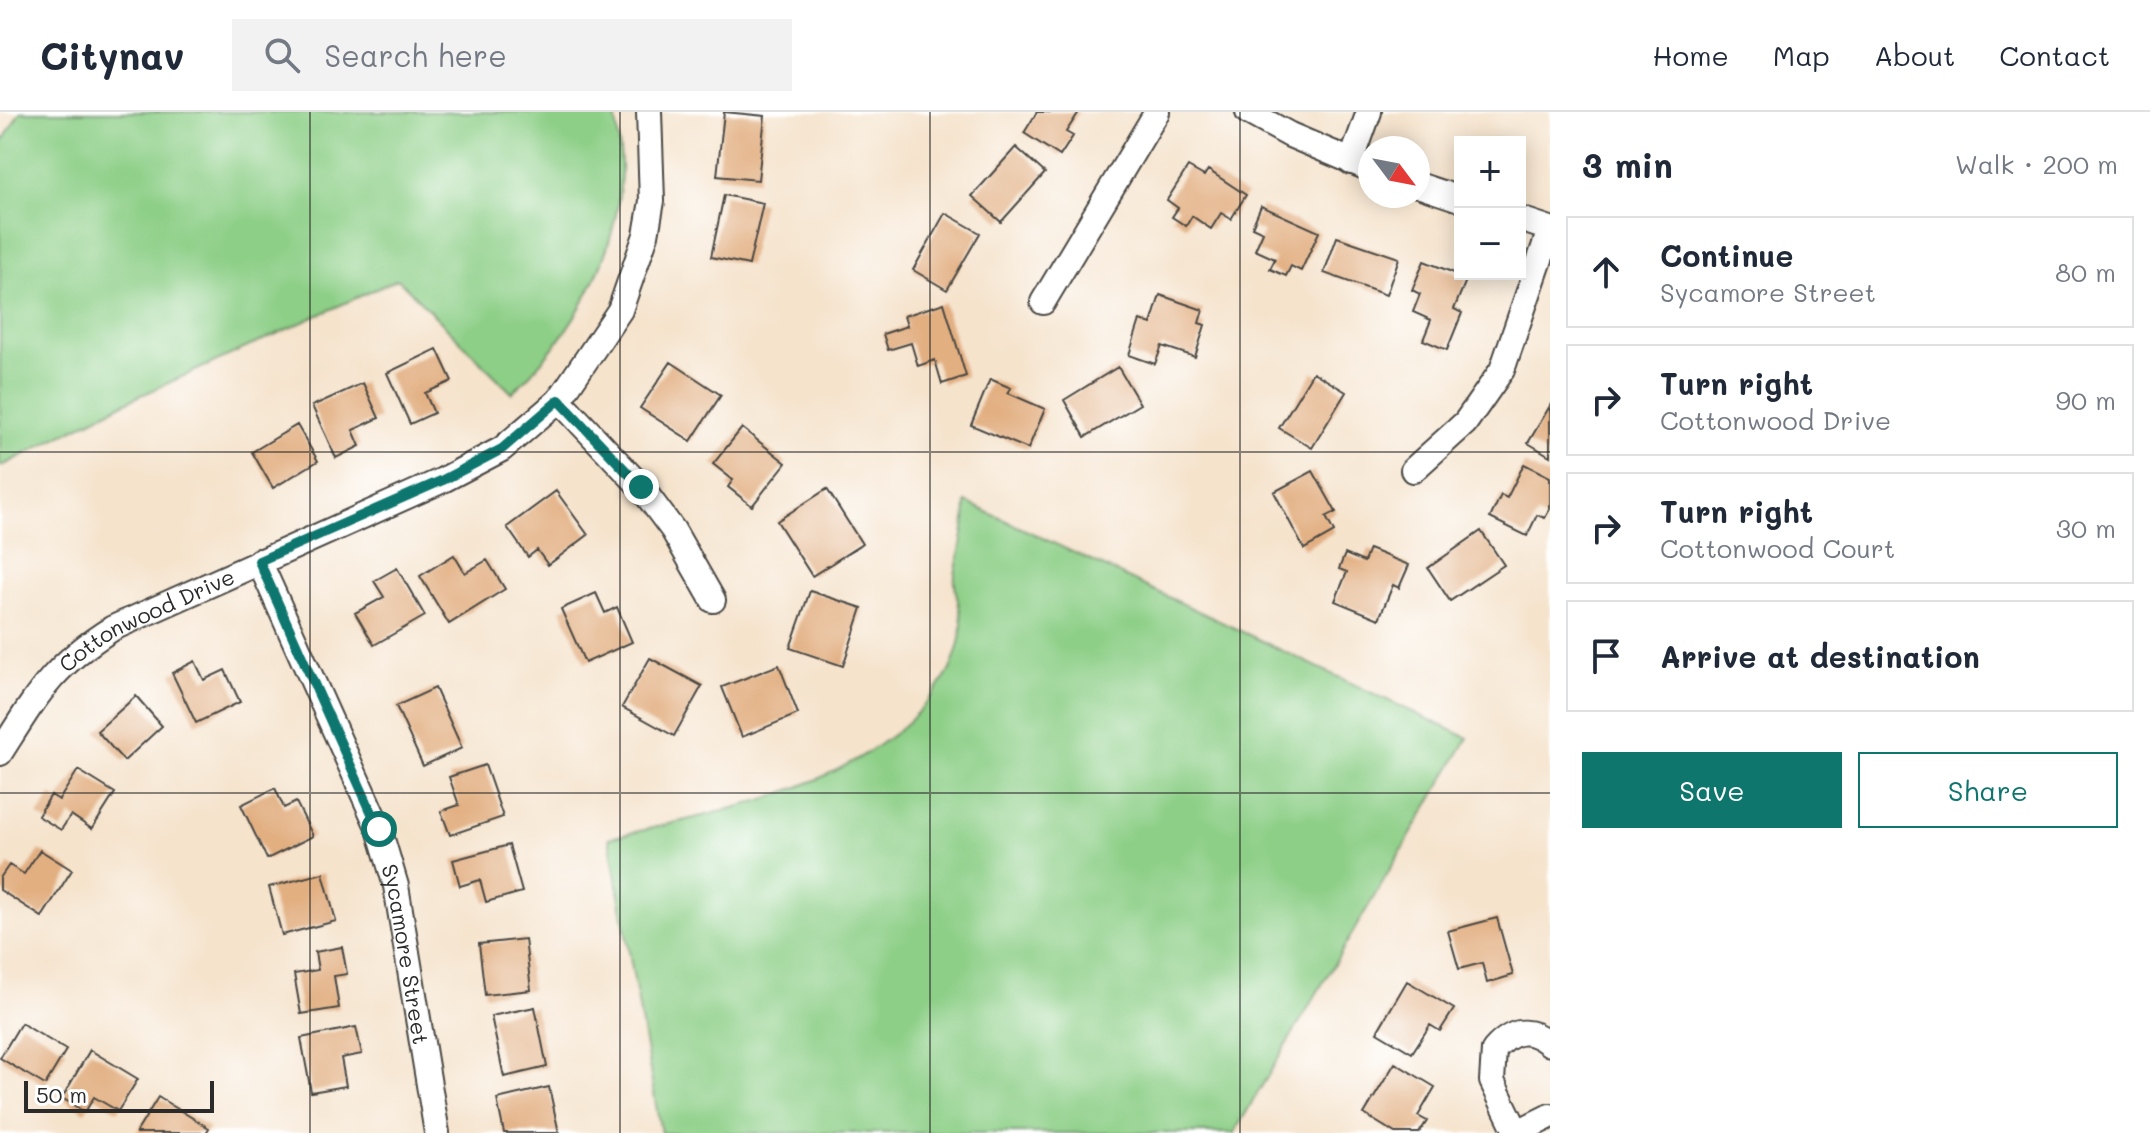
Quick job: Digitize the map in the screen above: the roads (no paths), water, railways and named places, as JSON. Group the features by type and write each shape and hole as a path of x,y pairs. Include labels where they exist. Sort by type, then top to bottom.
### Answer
{"street":[{"name":"Cottonwood Drive","path":"0,753 41,687 74,652 113,628 443,480 502,449 559,400 620,310 646,235 652,201 649,112"},
{"path":"1043,302 1157,112"},
{"path":"1248,112 1358,164"},
{"path":"1365,136 1369,112"},
{"path":"1430,189 1454,197"},
{"path":"1413,470 1465,423 1502,370 1550,230 1526,221"},
{"path":"559,400 641,487 673,530 713,600"},
{"name":"Sycamore Street","path":"259,561 379,829 396,886 437,1133"},
{"path":"1550,1044 1537,1034 1524,1031 1512,1033 1494,1050 1490,1063 1492,1081 1517,1133 1550,1116"}]}
